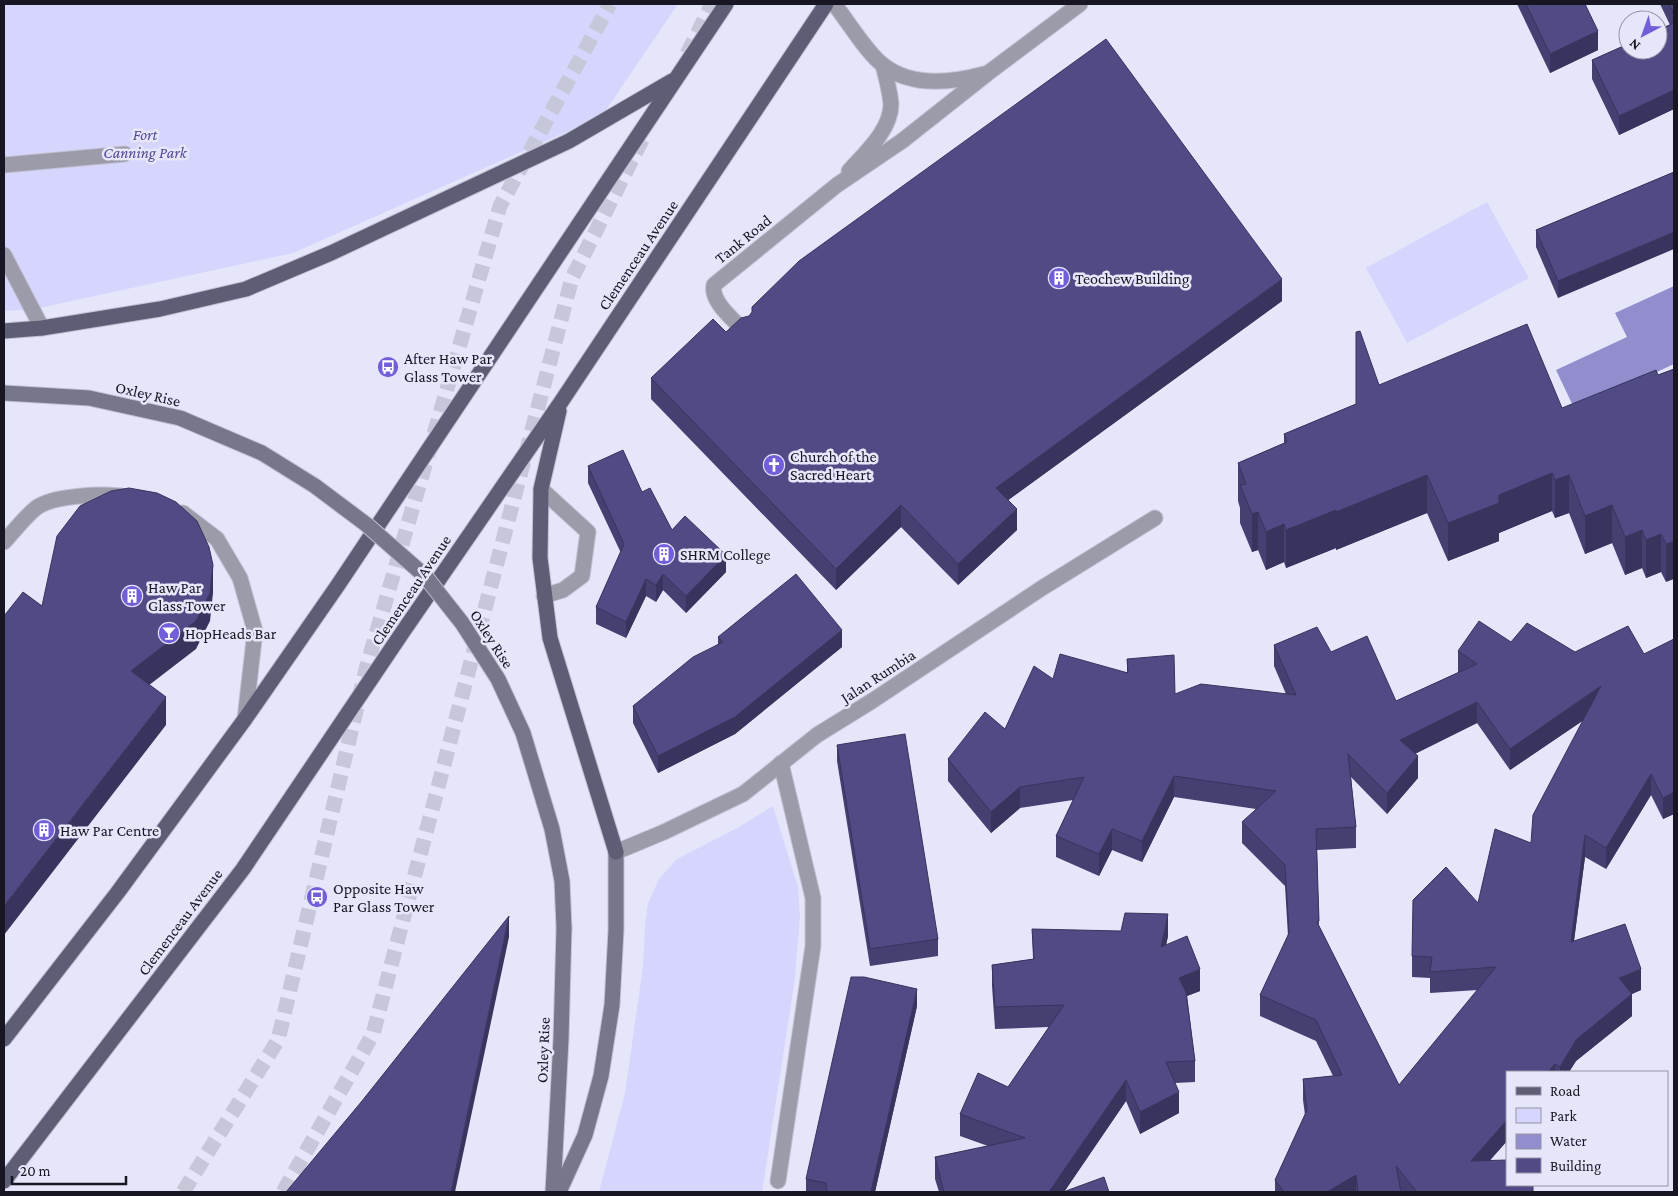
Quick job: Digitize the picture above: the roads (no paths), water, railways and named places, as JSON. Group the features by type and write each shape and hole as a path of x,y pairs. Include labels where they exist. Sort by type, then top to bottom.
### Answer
{"main road":[{"path":"4,1039 118,892 244,719 338,585 726,4"},
{"name":"Clemenceau Avenue","path":"4,1181 243,869 561,402 826,4"},
{"path":"4,331 42,328 160,309 246,290 569,141 676,79"},
{"name":"Oxley Rise","path":"4,393 89,398 180,418 262,453 315,486 367,525 425,576 462,623 493,671 523,733 552,829 562,881 564,928 561,1048 553,1192"},
{"path":"559,1192 585,1135 601,1076 612,1005 616,930 616,852 550,638 540,558 541,489 561,402"}],"street":[{"name":"Tank Road","path":"834,4 868,49 883,65 910,78 931,81 959,81 988,73"},
{"name":"Tank Road","path":"743,330 717,301 714,295 714,286 837,185 902,141 1080,4"},
{"name":"Tank Road","path":"837,185 878,136 888,120 891,106 883,65"},
{"path":"4,165 125,154"},
{"path":"4,255 42,328"},
{"path":"541,489 588,532 582,576 563,590 544,596"},
{"path":"4,542 37,507 47,502 67,498 108,495 134,497"},
{"path":"169,506 178,509 218,539 240,578 255,631 244,719"},
{"name":"Jalan Rumbia","path":"616,852 664,832 743,794 817,735 872,702 1042,588 1155,518"},
{"path":"778,1181 813,946 813,898 781,763"}],"water":[{"path":"1674,286 1674,364 1575,410 1556,370 1627,337 1615,313"}],"tunnel":[{"path":"183,1192 278,1040 366,669 500,206 610,4"},
{"path":"687,54 712,4"},
{"path":"283,1192 373,1034 572,278 645,134"}],"place":[{"name":"Teochew Building","path":"1059,278"},
{"name":"After Haw Par Glass Tower","path":"388,367"},
{"name":"Church of the Sacred Heart","path":"774,465"},
{"name":"SHRM College","path":"664,554"},
{"name":"Haw Par Glass Tower","path":"132,596"},
{"name":"HopHeads Bar","path":"169,633"},
{"name":"Haw Par Centre","path":"44,830"},
{"name":"Opposite Haw Par Glass Tower","path":"317,897"}],"park label":[{"name":"Fort Canning Park","path":"145,143"}]}
